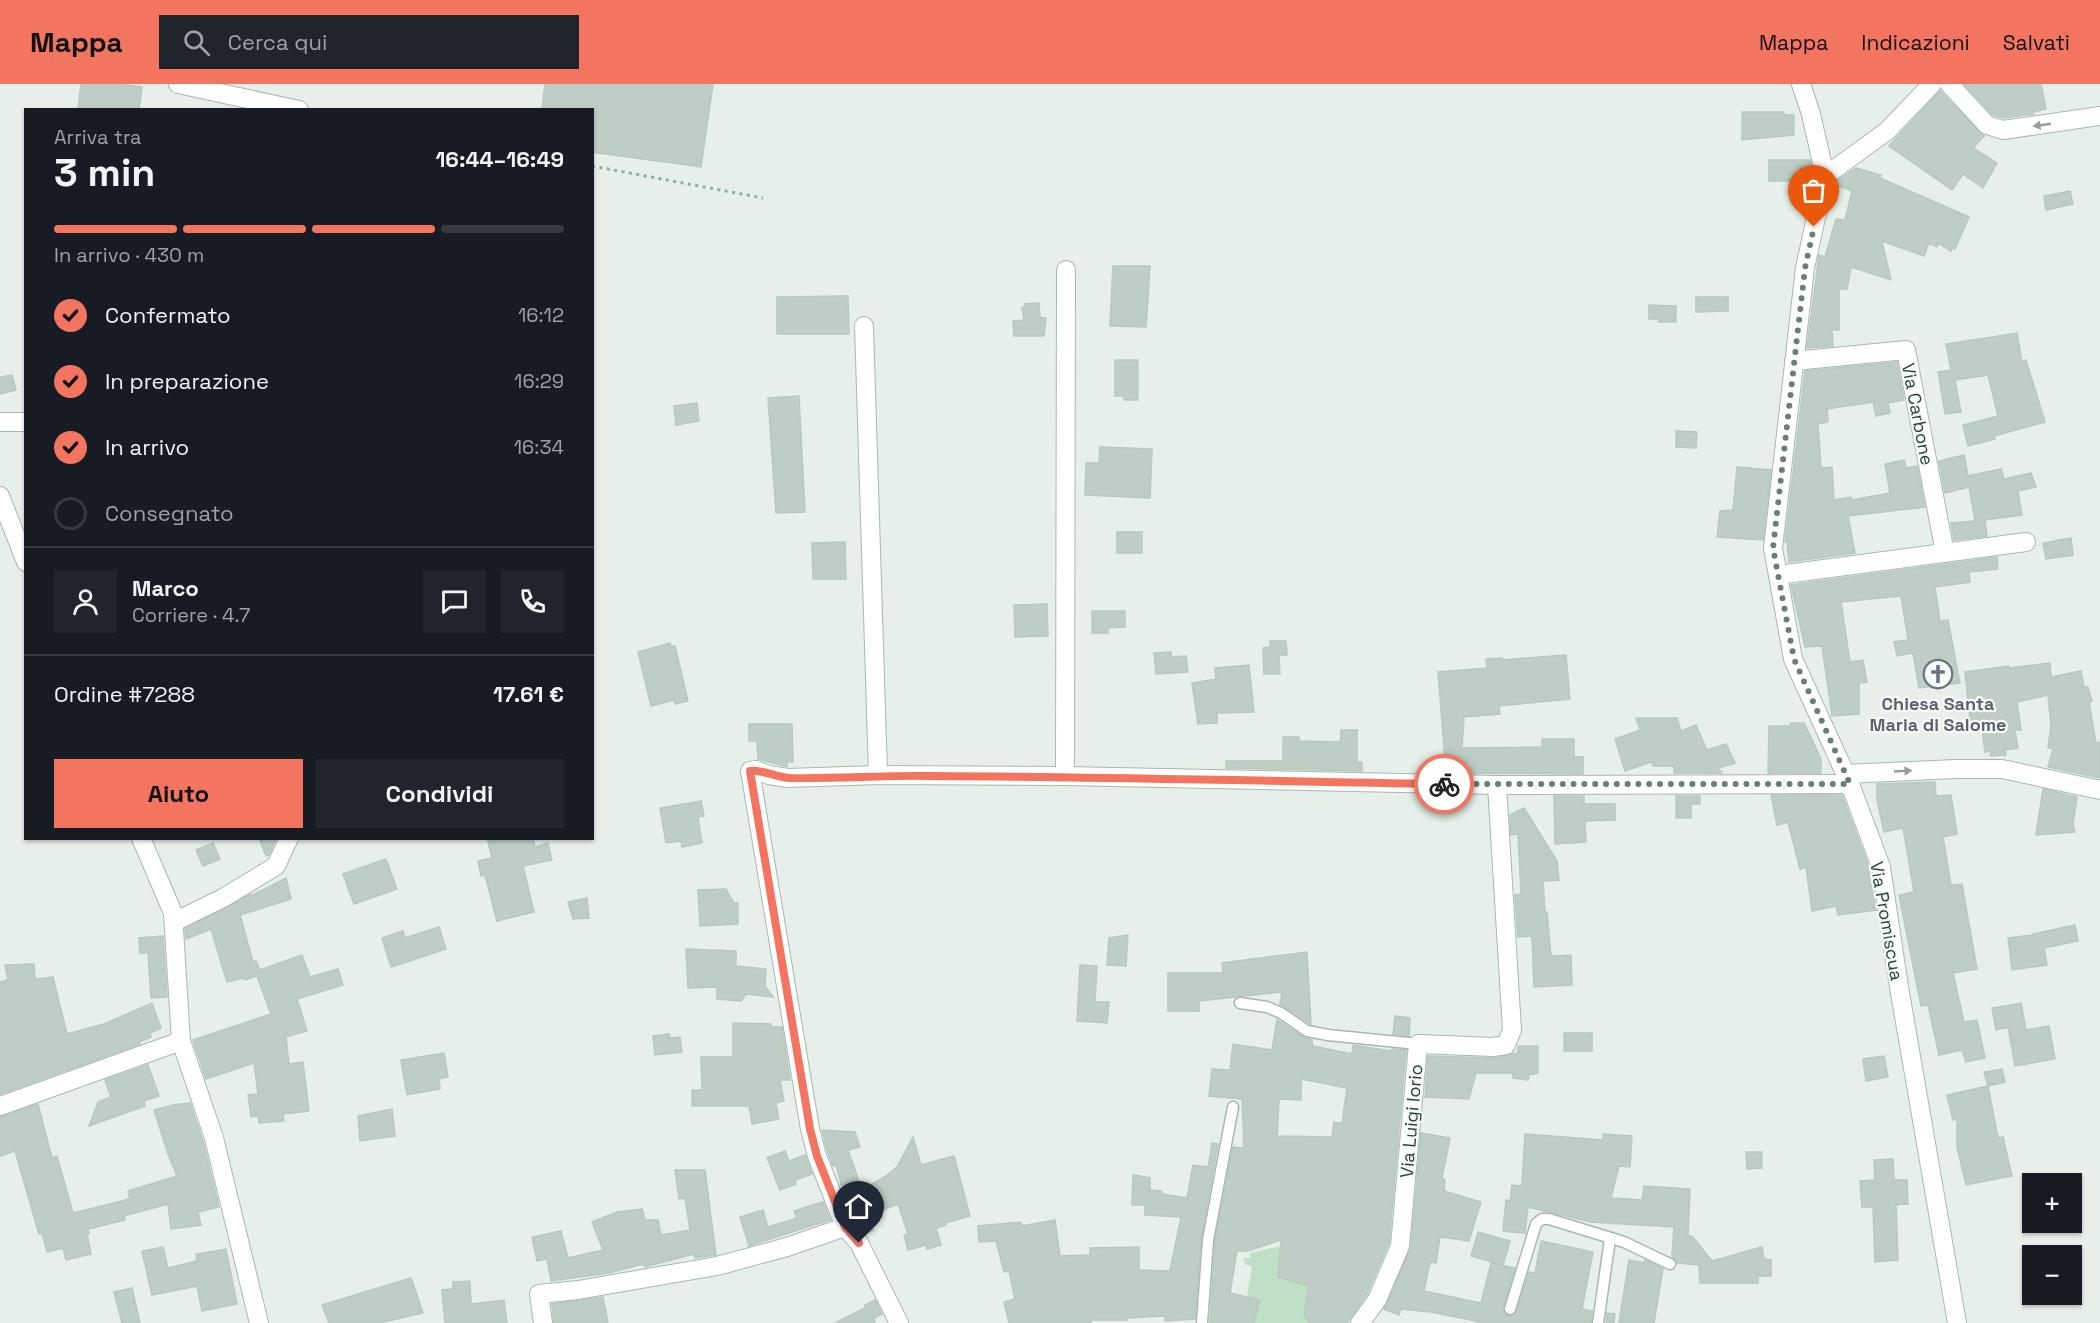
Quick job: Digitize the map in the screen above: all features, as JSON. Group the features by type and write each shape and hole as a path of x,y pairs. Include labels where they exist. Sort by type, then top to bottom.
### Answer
{"street":[{"path":"178,84 290,108"},
{"path":"1801,84 1826,176 1887,131 1918,91 1932,84"},
{"path":"1949,84 1988,124 2003,130 2100,116"},
{"name":"Via Promiscua","path":"1826,176 1805,268 1773,548 1794,659 1847,779 1881,867 1899,987 1957,1323"},
{"path":"1065,777 1066,270"},
{"path":"864,326 878,775"},
{"name":"Via Carbone","path":"1794,362 1906,350 1945,553"},
{"path":"0,422 24,422"},
{"path":"0,496 24,557"},
{"path":"1778,575 2026,542"},
{"path":"899,1323 859,1243 845,1227 817,1156 810,1129 750,771 756,770 789,778 878,775 1497,785 1847,779 1956,769 2002,769 2100,790"},
{"name":"Via Luigi Iorio","path":"1360,1323 1377,1300 1400,1246 1418,1044 1493,1047 1506,1045 1510,1038 1512,1030 1497,785"},
{"path":"142,840 174,914 181,1041 214,1138 260,1323"},
{"path":"174,922 223,898 276,866 288,840"},
{"path":"0,1106 181,1041"},
{"path":"543,1323 539,1294 578,1290 717,1266 787,1247 845,1227"}],"lane":[{"path":"1240,1003 1267,1007 1281,1013 1307,1031 1418,1044"},
{"path":"1202,1323 1208,1240 1233,1107"},
{"path":"1510,1309 1536,1224 1542,1219 1549,1219 1624,1242 1670,1264"},
{"path":"1598,1323 1610,1239"}],"path":[{"path":"594,166 763,198"}],"green space":[{"path":"1281,1246 1278,1273 1280,1278 1307,1284 1308,1292 1304,1311 1307,1312 1307,1323 1237,1323 1209,1318 1210,1315 1219,1316 1236,1296 1247,1297 1252,1266 1246,1265 1243,1258 1250,1258 1250,1253"}],"building":[{"path":"81,84 120,84 142,87 139,108 78,108"},
{"path":"545,84 713,84 701,167 594,152 594,108 542,108"},
{"path":"1964,84 2041,84 2046,109 2033,112 2034,114 2004,118 1993,115"},
{"path":"1940,91 1984,136 1973,148 1997,163 1983,188 1963,174 1952,190 1889,146"},
{"path":"1742,112 1784,112 1784,115 1794,115 1794,135 1742,140"},
{"path":"1769,160 1810,160 1812,181 1769,181"},
{"path":"1856,168 1881,175 1880,178 1969,217 1955,249 1952,248 1951,251 1938,243 1937,247 1929,243 1924,256 1882,241 1891,280 1851,267 1847,289 1839,289 1839,330 1832,330 1833,346 1807,348 1819,255 1825,257 1836,219 1845,220 1852,191 1836,185 1837,181"},
{"path":"2070,191 2073,204 2046,210 2044,196"},
{"path":"1113,266 1150,266 1146,327 1110,326"},
{"path":"848,296 849,334 777,334 777,297"},
{"path":"1696,297 1728,297 1728,311 1696,312"},
{"path":"1039,303 1040,317 1046,318 1044,336 1014,336 1013,321 1024,320 1022,307 1025,307 1025,304"},
{"path":"1649,305 1676,306 1676,322 1659,322 1659,319 1649,319"},
{"path":"2017,333 2022,362 2026,360 2045,422 1994,436 1995,439 1968,446 1963,425 1998,416 1988,375 1955,380 1961,412 1945,414 1938,372 1951,370 1946,344"},
{"path":"1115,360 1138,360 1138,400 1124,400 1124,396 1115,396"},
{"path":"1897,362 1904,400 1888,403 1890,413 1876,416 1873,402 1827,409 1828,422 1818,424 1821,468 1832,467 1834,500 1851,497 1852,500 1890,493 1885,464 1904,460 1906,468 1917,466 1925,507 1848,516 1855,553 1789,562 1787,542 1785,542 1805,371"},
{"path":"12,375 16,390 0,394 0,377"},
{"path":"799,396 805,512 776,513 768,398"},
{"path":"697,403 699,421 676,425 674,406"},
{"path":"1676,431 1697,432 1696,448 1676,447"},
{"path":"1100,447 1152,449 1150,498 1085,495 1086,463 1099,463"},
{"path":"1964,455 1968,476 2001,469 2004,479 2031,473 2036,487 2018,491 2022,515 1985,520 1987,536 1954,540 1951,523 1975,521 1969,487 1945,493 1939,461"},
{"path":"1737,467 1771,470 1763,540 1717,537 1720,511 1733,510"},
{"path":"1117,532 1142,532 1142,553 1117,553"},
{"path":"2071,538 2073,555 2046,559 2043,543"},
{"path":"845,542 846,579 813,579 812,543"},
{"path":"1997,557 1998,569 1969,572 1970,582 1935,587 1940,621 1948,620 1960,683 1919,688 1913,653 1897,656 1894,642 1908,640 1901,596 1841,602 1850,662 1863,660 1867,682 1859,683 1859,714 1832,716 1822,646 1805,647 1791,585"},
{"path":"1047,604 1048,636 1015,637 1014,605"},
{"path":"1092,611 1125,611 1125,627 1108,628 1108,633 1092,633"},
{"path":"1270,641 1286,641 1287,655 1279,655 1280,674 1264,674 1263,648 1270,647"},
{"path":"670,643 671,646 675,646 688,701 675,704 674,700 651,706 638,652"},
{"path":"1171,652 1171,657 1186,656 1188,672 1156,674 1154,653"},
{"path":"1566,655 1570,699 1499,706 1500,714 1464,717 1462,748 1542,747 1542,739 1574,739 1574,757 1583,757 1583,774 1446,773 1438,672 1487,668 1486,659"},
{"path":"2050,663 2051,677 2081,671 2084,687 2088,687 2092,701 2089,702 2096,743 2100,742 2100,778 2048,767 2053,749 2048,748 2051,725 2048,695 2017,702 2021,730 2015,730 2018,748 2005,750 2006,755 1991,756 1990,751 1985,752 1981,720 1970,721 1965,672"},
{"path":"1249,665 1254,712 1217,713 1217,723 1198,724 1192,683 1216,679 1215,668"},
{"path":"1636,718 1677,718 1681,731 1696,725 1707,750 1726,744 1735,763 1718,768 1722,773 1674,773 1674,766 1653,766 1651,762 1625,771 1615,739 1640,730"},
{"path":"1791,723 1804,723 1821,759 1821,773 1768,773 1769,726 1790,726"},
{"path":"749,724 792,724 793,762 787,762 787,766 784,766 758,759 757,741 749,741"},
{"path":"1341,730 1357,730 1357,762 1362,762 1362,771 1226,768 1226,761 1283,761 1283,737 1299,737 1299,741 1340,742"},
{"path":"1935,782 1936,796 1951,795 1957,834 1943,837 1951,885 1962,884 1977,969 1953,973 1964,1022 1977,1020 1985,1058 1966,1062 1962,1050 1939,1055 1928,1005 1921,1006 1899,895 1914,892 1903,828 1884,832 1877,801 1877,784"},
{"path":"2043,789 2077,797 2073,824 2075,832 2036,835"},
{"path":"1771,795 1842,795 1867,862 1876,910 1838,915 1836,906 1812,911 1806,867 1800,869 1788,822 1777,825"},
{"path":"1554,796 1584,796 1584,804 1615,804 1615,820 1585,821 1586,842 1555,844"},
{"path":"1676,796 1700,796 1700,804 1691,804 1691,818 1676,818"},
{"path":"701,801 704,816 698,817 702,843 682,847 681,841 666,843 660,808"},
{"path":"1524,808 1557,861 1559,880 1543,881 1545,912 1547,912 1551,956 1571,955 1572,985 1534,987 1532,936 1518,937 1515,895 1521,894 1518,834 1511,835 1510,815"},
{"path":"260,840 275,840 269,855 266,856"},
{"path":"488,840 533,840 535,847 548,843 552,860 523,866 534,912 497,921 485,875 481,876 478,861 492,858"},
{"path":"213,843 220,859 203,866 196,850"},
{"path":"386,859 397,889 354,904 343,874"},
{"path":"286,878 291,899 240,915 253,962 256,961 260,970 302,955 310,977 338,969 343,985 297,999 307,1031 286,1037 289,1064 303,1062 309,1111 283,1114 284,1121 259,1123 258,1116 251,1117 248,1095 258,1094 254,1063 206,1079 193,1040 271,1014 257,976 227,982 211,929 186,939 185,929"},
{"path":"726,889 734,903 738,903 738,924 700,926 698,890"},
{"path":"587,898 589,918 573,919 568,902"},
{"path":"2075,925 2078,941 2044,948 2047,965 2012,970 2008,938 2033,935"},
{"path":"439,927 446,949 391,967 382,938 403,931 405,938"},
{"path":"1128,935 1126,966 1107,965 1109,938"},
{"path":"163,936 167,997 151,998 148,953 140,953 139,938"},
{"path":"686,949 736,951 736,966 766,969 765,986 773,997 746,994 741,1001 717,999 717,987 688,988"},
{"path":"1307,952 1311,1024 1280,1004 1282,992 1199,1001 1199,1011 1168,1011 1168,973 1223,973 1222,963"},
{"path":"34,964 35,979 53,977 67,1034 104,1024 152,1003 161,1028 150,1033 151,1037 139,1042 140,1044 0,1094 0,982 8,980 5,965"},
{"path":"1080,965 1097,966 1095,1002 1109,1002 1107,1023 1077,1021"},
{"path":"2021,1003 2026,1030 2049,1026 2055,1059 2015,1066 2008,1027 1996,1030 1992,1008"},
{"path":"1395,1016 1410,1018 1409,1036 1393,1034"},
{"path":"1277,1020 1303,1037 1312,1040 1313,1046 1352,1054 1353,1045 1391,1051 1392,1049 1406,1050 1389,1243 1367,1294 1347,1323 1309,1323 1304,1314 1309,1286 1278,1277 1281,1240 1248,1251 1237,1251 1230,1293 1260,1300 1254,1323 1210,1323 1215,1241 1233,1147 1244,1148 1242,1099 1209,1096 1212,1069 1230,1070 1233,1044 1272,1050","holes":["1301,1079 1347,1088 1342,1123 1334,1122 1332,1137 1277,1136 1279,1099 1301,1100"]},
{"path":"733,1023 771,1024 771,1027 782,1027 790,1080 780,1080 784,1101 776,1103 779,1119 752,1124 749,1106 692,1106 692,1090 702,1090 701,1057 733,1057"},
{"path":"1564,1033 1592,1033 1592,1051 1564,1051"},
{"path":"669,1034 670,1038 680,1037 682,1052 655,1055 653,1036"},
{"path":"1518,1046 1538,1046 1538,1073 1529,1075 1528,1080 1513,1078 1513,1073 1476,1073 1469,1099 1425,1097 1428,1056 1494,1058 1518,1053"},
{"path":"444,1053 448,1077 439,1079 440,1089 407,1095 401,1060"},
{"path":"1884,1056 1888,1077 1866,1081 1863,1059"},
{"path":"148,1065 159,1096 144,1101 145,1106 89,1126 98,1102 111,1097 105,1080"},
{"path":"2002,1069 2005,1082 1988,1086 1984,1072"},
{"path":"1988,1086 1998,1138 2003,1137 2012,1176 1966,1185 1957,1147 1957,1119 1953,1120 1947,1095"},
{"path":"190,1103 203,1141 219,1207 198,1212 201,1225 171,1229 168,1204 124,1216 125,1220 88,1229 91,1254 66,1260 63,1248 47,1252 42,1233 39,1234 15,1151 0,1156 0,1117 38,1104 52,1158 57,1156 73,1213 130,1199 128,1191 177,1176 154,1110"},
{"path":"392,1109 395,1136 360,1141 358,1116"},
{"path":"822,1130 855,1132 860,1147 848,1150 862,1190 897,1167 913,1137 921,1165 954,1156 970,1216 936,1228 941,1245 927,1249 926,1245 908,1250 904,1235 908,1234 898,1204 867,1216 873,1230 866,1233 855,1221 844,1195 836,1165 833,1166 828,1153"},
{"path":"1421,1133 1450,1138 1442,1178 1445,1180 1444,1191 1481,1202 1469,1241 1440,1237 1436,1263 1430,1262 1424,1291 1481,1303 1491,1263 1515,1268 1503,1307 1505,1314 1512,1316 1517,1311 1529,1272 1535,1273 1541,1241 1593,1252 1582,1309 1592,1311 1591,1323 1476,1323 1476,1321 1431,1312 1401,1309 1399,1315 1384,1309 1411,1247"},
{"path":"1525,1134 1603,1140 1603,1134 1632,1136 1630,1167 1619,1166 1611,1198 1642,1200 1644,1186 1690,1189 1688,1236 1692,1236 1712,1261 1762,1247 1764,1259 1771,1260 1771,1276 1758,1276 1758,1283 1700,1283 1699,1265 1677,1263 1672,1256 1674,1227 1591,1222 1528,1207 1525,1233 1503,1231 1506,1200 1510,1201 1512,1185 1522,1186"},
{"path":"1212,1143 1218,1144 1201,1239 1195,1319 1165,1321 1165,1316 1127,1318 1127,1320 1091,1320 1091,1323 1009,1323 1004,1302 1015,1299 1009,1271 1004,1272 996,1241 979,1242 978,1226 1021,1222 1022,1226 1055,1220 1060,1256 1090,1255 1090,1248 1139,1247 1139,1270 1170,1271 1181,1217 1145,1215 1145,1205 1132,1205 1133,1175 1150,1178 1150,1190 1187,1198 1193,1165 1208,1167"},
{"path":"785,1151 789,1161 805,1155 812,1174 795,1180 796,1184 780,1190 767,1158"},
{"path":"1746,1152 1762,1152 1762,1168 1747,1169"},
{"path":"1893,1159 1894,1180 1907,1180 1908,1204 1896,1205 1898,1260 1875,1262 1873,1207 1862,1207 1860,1181 1875,1180 1874,1160"},
{"path":"675,1170 705,1170 716,1255 695,1258 694,1254 645,1267 643,1264 609,1273 551,1281 547,1259 537,1261 532,1237 561,1231 568,1258 603,1250 592,1222 617,1212 642,1209 645,1220 658,1220 661,1235 690,1230 685,1198 679,1199"},
{"path":"823,1202 830,1220 749,1246 740,1217 763,1210 768,1227 797,1218 794,1211"},
{"path":"1478,1232 1510,1241 1503,1265 1471,1256"},
{"path":"163,1247 168,1268 197,1261 196,1254 226,1249 237,1304 202,1311 197,1286 152,1295 142,1251"},
{"path":"1629,1260 1644,1263 1645,1260 1663,1269 1654,1323 1619,1323"},
{"path":"411,1278 423,1313 379,1323 329,1323 322,1305"},
{"path":"470,1281 471,1304 504,1300 507,1323 445,1323 442,1290 453,1289 453,1282"},
{"path":"132,1288 140,1323 122,1323 114,1292"},
{"path":"603,1297 608,1323 554,1323 552,1304"},
{"path":"875,1300 882,1314 874,1318 875,1323 835,1323 865,1308 865,1305"},
{"path":"1607,1313 1615,1314 1614,1323 1606,1323"}],"way so far":[{"path":"1444,784 1850,784 1794,659 1773,548 1805,268 1814,227"}],"place":[{"name":"Chiesa Santa Maria di Salome","path":"1938,674"}],"route":[{"path":"859,1243 845,1227 817,1156 810,1129 756,818 750,771 756,770 789,778 878,775 1041,776 1444,784"}]}
